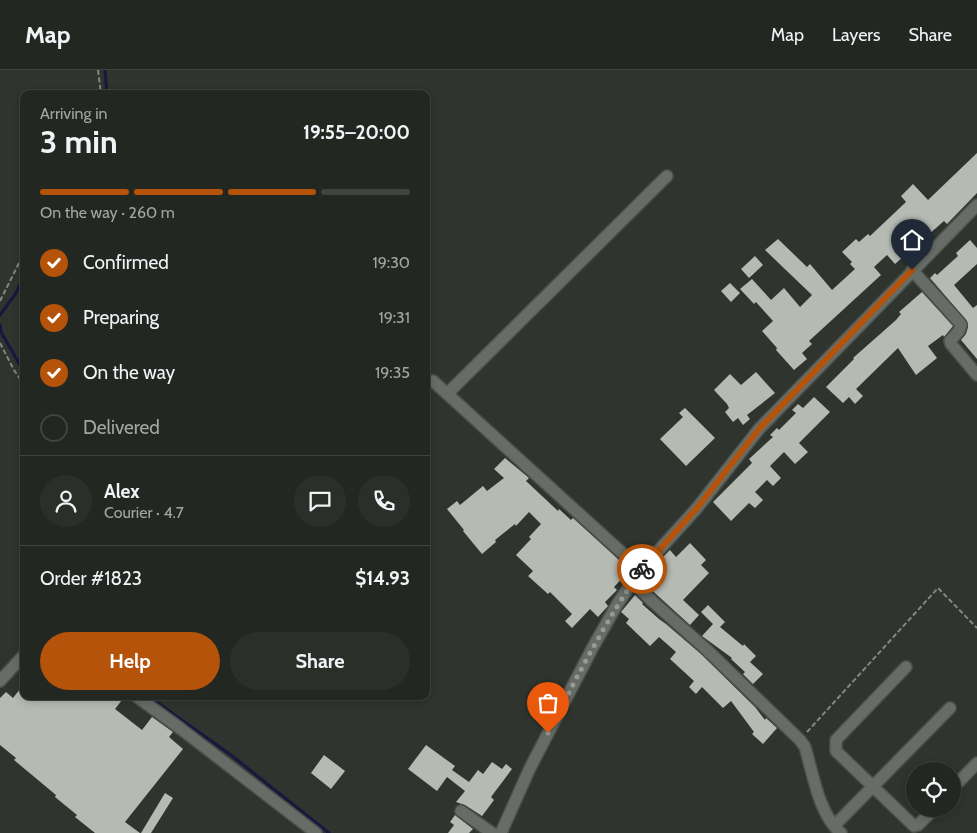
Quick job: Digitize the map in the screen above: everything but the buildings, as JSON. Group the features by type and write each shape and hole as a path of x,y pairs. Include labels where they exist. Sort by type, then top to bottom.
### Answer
{"street":[{"path":"447,394 667,176"},
{"path":"502,833 530,768 593,647 618,603 641,570 697,508 759,429 977,205"},
{"path":"912,270 959,322 959,331 950,341 951,344 977,375"},
{"path":"433,381 641,570"},
{"path":"633,582 706,649 800,740 825,811 837,830 873,786 950,708"},
{"path":"0,682 20,660"},
{"path":"906,667 836,740 835,747 836,752 914,826 918,825 926,817"},
{"path":"141,700 316,833"},
{"path":"961,780 977,764"},
{"path":"461,811 492,833"}],"path":[{"path":"98,70 100,90"},
{"path":"0,301 20,261"},
{"path":"0,343 20,379"},
{"path":"800,740 938,588 977,628"}],"waterway":[{"path":"105,70 107,90"},
{"path":"0,315 16,293 20,284"},
{"path":"0,325 1,332 20,365"},
{"path":"154,700 231,755 329,833"}],"way so far":[{"path":"548,733 618,603 642,569"}],"route":[{"path":"642,569 697,508 759,429 912,270"}]}
